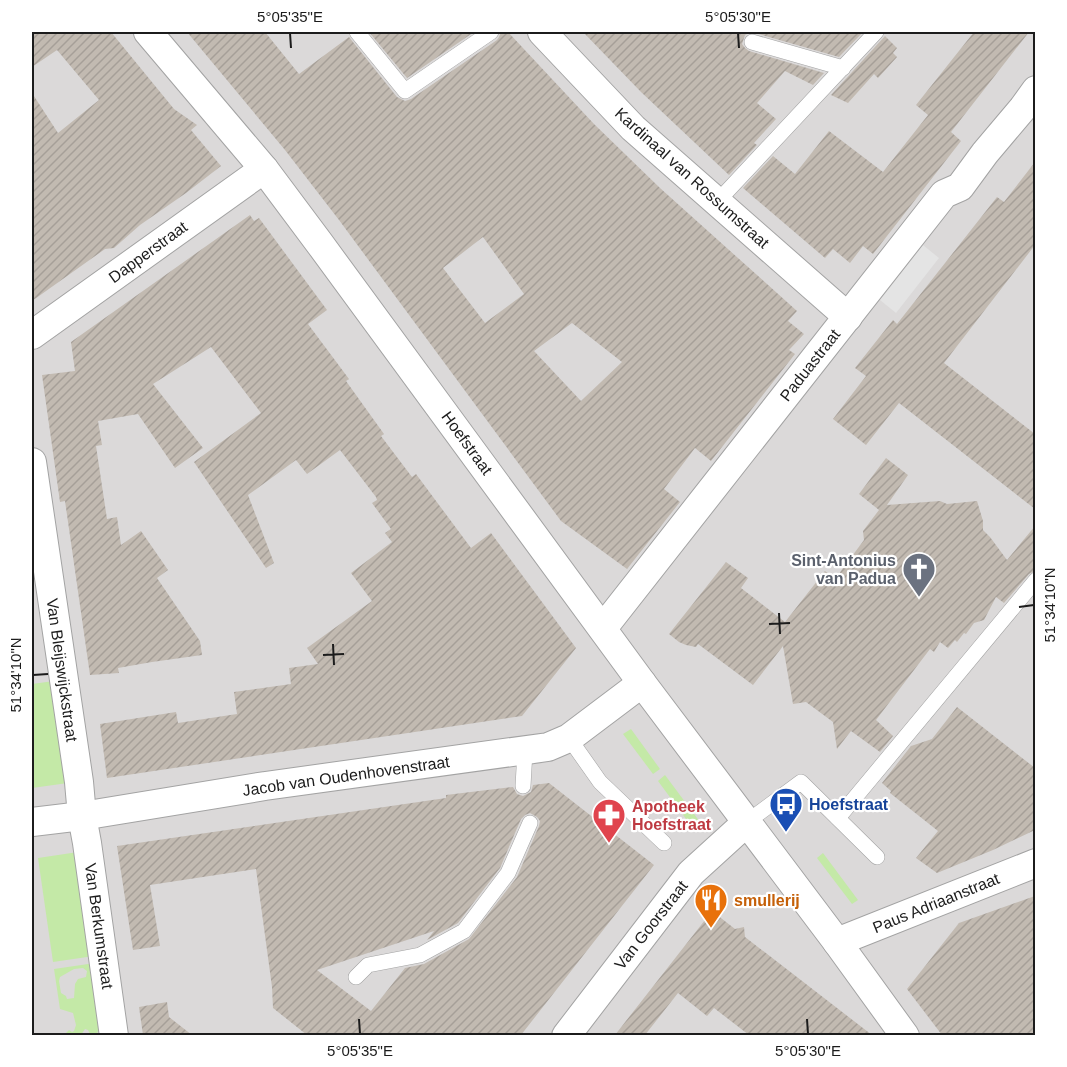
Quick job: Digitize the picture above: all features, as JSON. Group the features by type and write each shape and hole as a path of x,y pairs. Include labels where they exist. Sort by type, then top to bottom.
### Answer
{"street":[{"name":"Hoefstraat","path":"148,32 264,169 320,243 642,683 905,1035"},
{"name":"Kardinaal van Rossumstraat","path":"542,32 633,128 848,317"},
{"name":"Paduastraat","path":"603,628 944,194 960,187 986,153 1031,106"},
{"name":"Dapperstraat","path":"32,335 264,169"},
{"name":"Van Bleijswijckstraat","path":"32,462 36,525 79,782 82,816"},
{"name":"Jacob van Oudenhovenstraat","path":"32,822 265,786 548,747 569,738 642,683"},
{"name":"Van Berkumstraat","path":"82,816 114,1035"},
{"name":"Van Goorstraat","path":"566,1035 691,873 747,822"},
{"name":"Paus Adriaanstraat","path":"837,942 1035,863"}],"lane":[{"path":"357,32 405,91 491,32"},
{"path":"717,202 876,32"},
{"path":"752,42 843,68"},
{"path":"838,818 1035,580"},
{"path":"569,738 600,782 664,843"},
{"path":"523,786 525,751"},
{"path":"747,822 801,782 876,856"},
{"path":"356,977 368,965 420,955 464,932 508,873 530,823"}],"shaded area":[{"path":"32,32 1035,32 1035,1035 32,1035"},
{"path":"923,245 939,258 896,313 880,300"}],"green space":[{"path":"54,681 68,783 32,788 32,684"},
{"path":"631,729 660,769 653,774 623,734"},
{"path":"665,775 700,822 692,827 658,781"},
{"path":"78,852 94,956 53,962 38,858"},
{"path":"823,853 858,900 852,904 817,858"},
{"path":"95,963 100,1033 98,1031 97,1034 90,1034 85,1029 81,1035 64,1035 69,1030 74,1031 76,1025 73,1013 60,1009 54,969","holes":["83,968 87,971 86,977 78,979 75,984 74,998 67,999 61,993 60,977 74,969"]}],"building":[{"path":"32,32 111,32 174,109 197,125 191,130 221,166 140,225 114,248 105,249 32,301 32,93 58,133 99,100 57,50 32,67"},
{"path":"187,32 265,32 299,74 349,37 397,97 405,101 497,40 501,32 508,32 594,124 660,188 797,311 788,321 804,334 789,350 795,354 711,461 695,448 664,489 680,502 627,569 561,521 285,150","holes":["483,237 524,294 485,323 443,268","572,323 622,362 581,401 534,351"]},
{"path":"369,32 474,32 407,78"},
{"path":"583,32 863,32 839,57 755,33 745,35 742,44 749,51 824,73 813,85 785,71 757,103 776,119 754,143 757,145 729,175 641,92"},
{"path":"974,32 1029,32 951,132 961,141 873,254 863,246 850,263 833,249 825,258 743,188 773,156 795,174 829,131 883,172 928,115 916,105"},
{"path":"885,36 897,48 893,53 897,57 878,78 874,74 848,103 831,95"},
{"path":"1035,162 1035,245 944,363 1035,434 1035,509 899,403 866,445 833,419 866,376 855,368 893,320 897,324 997,197 1004,202"},
{"path":"250,215 254,221 259,218 327,310 308,324 349,379 346,381 384,434 381,436 412,477 416,474 471,548 491,533 576,648 522,716 107,778 100,724 176,712 178,723 237,714 234,692 291,684 289,668 318,664 307,648 372,601 351,573 392,542 385,533 391,529 372,503 377,500 376,497 340,450 307,474 296,460 248,495 274,563 266,568 194,462 261,413 211,347 153,384 203,448 175,468 138,414 98,421 102,445 96,446 107,519 117,517 121,545 141,531 168,570 157,578 200,641 202,655 118,668 119,673 90,675 65,501 60,502 42,375 75,371 71,342"},
{"name":"Sint-Antonius van Padua","path":"886,458 908,475 887,505 977,501 983,521 983,530 1007,560 1035,526 1035,571 1029,574 1004,603 996,597 984,620 974,623 957,642 955,640 948,648 940,642 934,652 930,649 876,720 893,736 880,752 851,731 837,749 833,722 806,702 793,704 783,646 753,685 698,644 696,647 686,645 669,634 726,562 748,578 741,588 785,622 825,571 835,579 864,540 863,531 879,510 859,494"},
{"path":"957,707 1035,768 1035,830 937,873 916,858 938,831 890,793 891,791 882,783 911,746 932,739"},
{"path":"549,783 654,865 521,1035 307,1035 273,1008 256,869 150,885 160,946 133,950 117,846 446,798 446,795 513,787 517,794 523,796 531,792 533,785","holes":["530,813 540,821 539,826 517,877 469,939 424,964 405,968 371,1011 317,970 434,931 427,940 458,923 500,868 521,819"]},
{"path":"1035,896 1035,1035 942,1035 907,989 959,923"},
{"path":"712,911 735,929 744,927 745,937 872,1035 749,1035 714,1008 707,1016 678,993 645,1035 615,1035"},
{"path":"167,1002 169,1017 192,1035 143,1035 139,1007"}],"place":[{"name":"Sint-Antonius van Padua","path":"919,598"},
{"name":"Hoefstraat","path":"786,833"},
{"name":"Apotheek Hoefstraat","path":"609,844"},
{"name":"smullerij","path":"711,929"}]}
